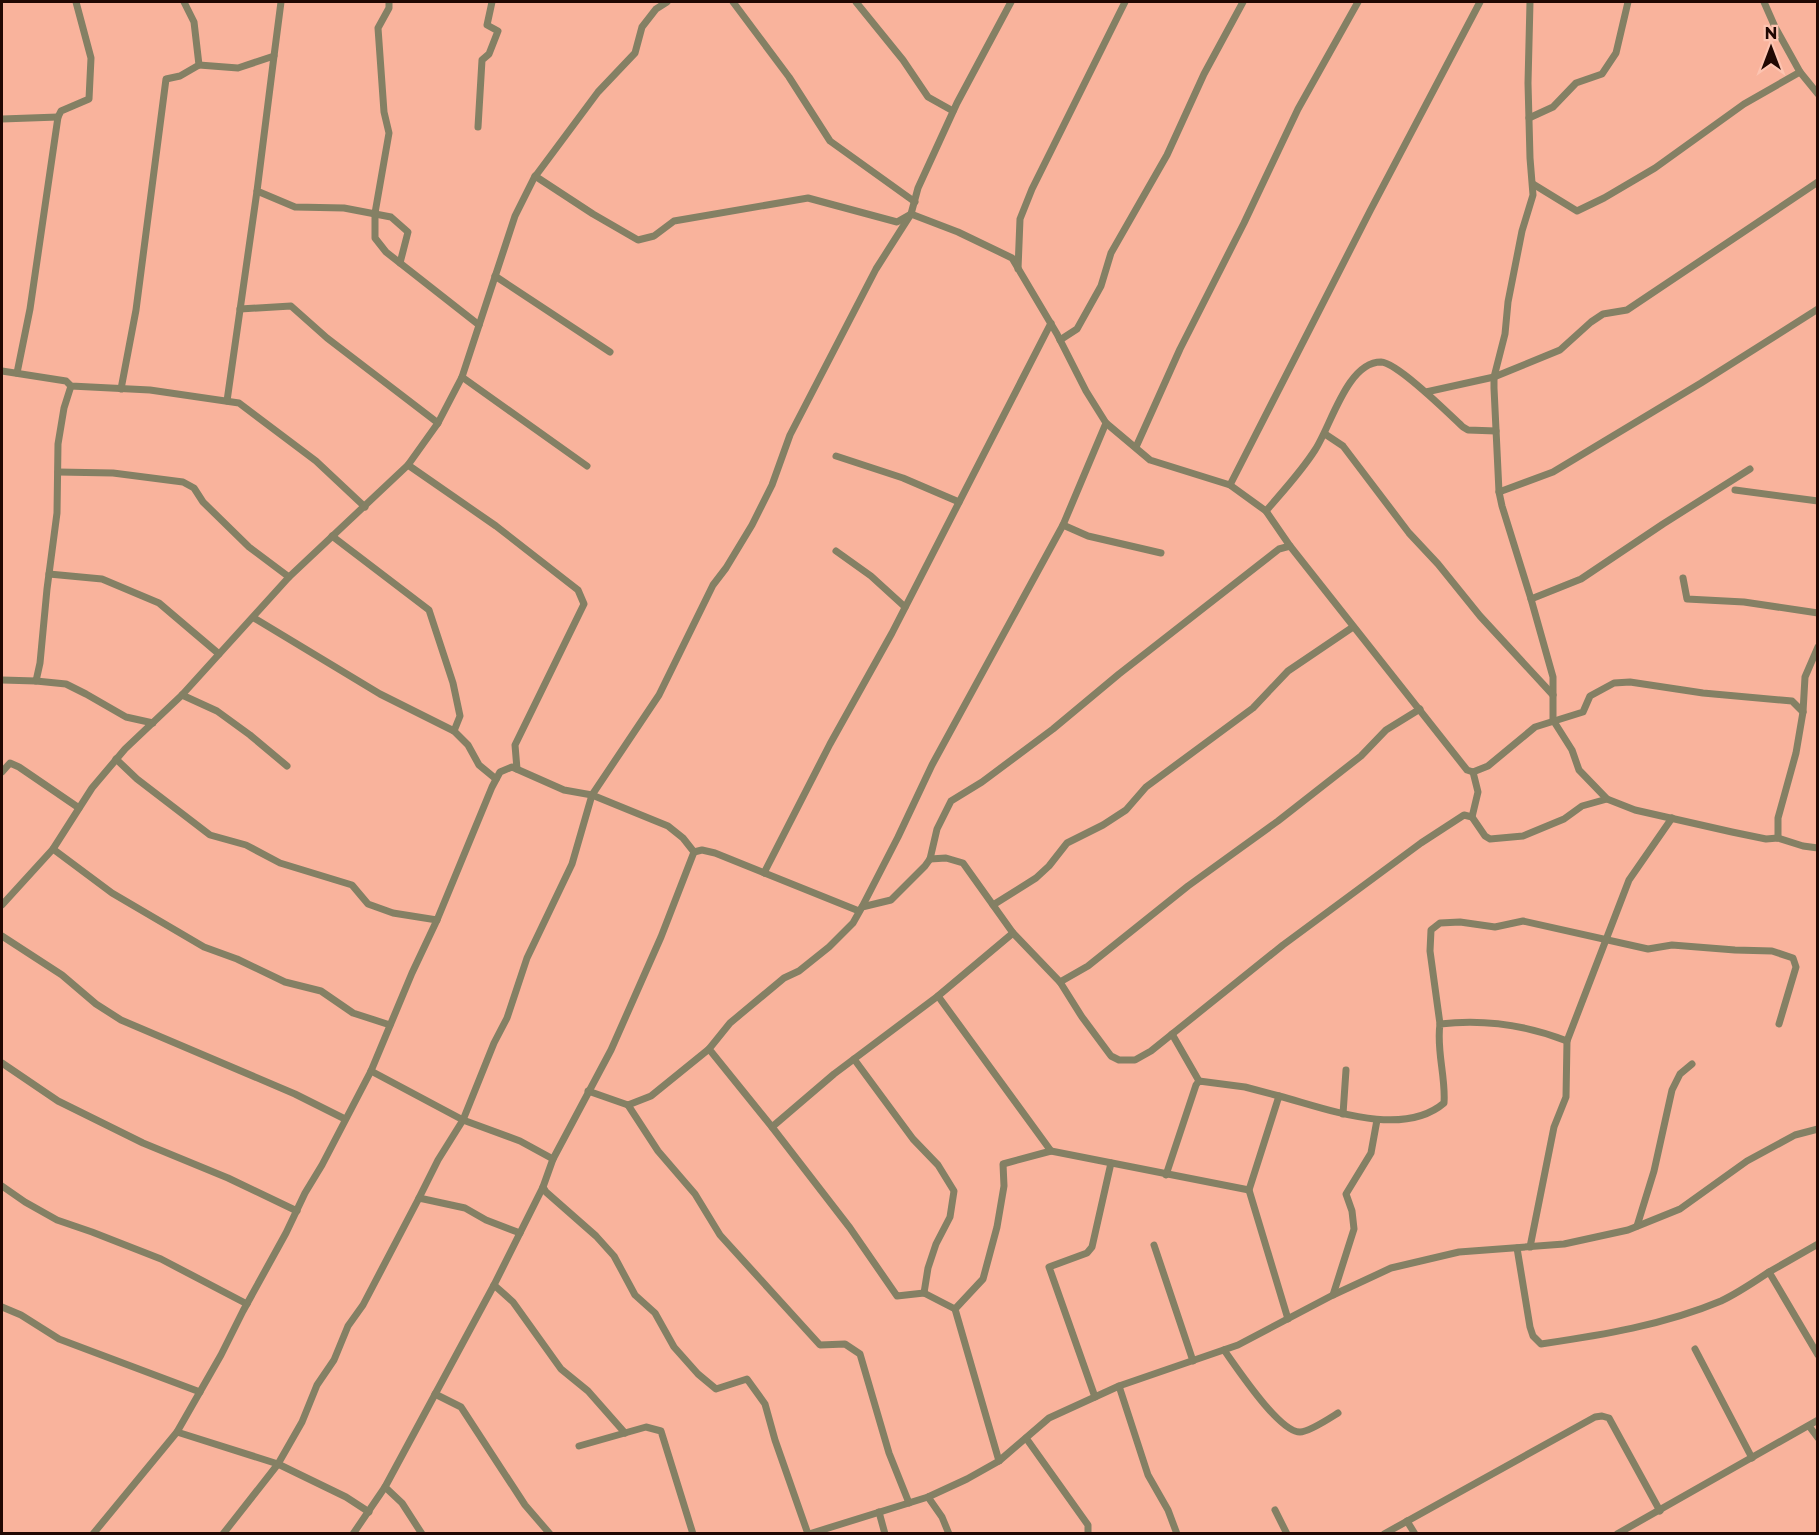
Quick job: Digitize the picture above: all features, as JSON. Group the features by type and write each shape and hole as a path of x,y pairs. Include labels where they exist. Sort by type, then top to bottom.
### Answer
{"street":[{"path":"17,373 30,309 58,117 61,111 89,99 91,58 76,2"},
{"path":"184,2 194,22 199,65"},
{"path":"227,401 281,2"},
{"path":"389,2 389,8 378,28 384,112 389,133 375,213 375,238 386,252 479,325"},
{"path":"478,127 482,60 489,54 498,31 488,25 492,2"},
{"path":"2,905 53,849 92,788 125,748 182,695 289,577 408,465 438,423 462,377 515,216 535,176 598,92 635,53 642,27 656,9 668,2"},
{"path":"733,2 789,76 830,141 915,202"},
{"path":"856,2 903,60 928,97 953,111"},
{"path":"223,1533 278,1464 302,1422 317,1385 334,1360 348,1326 363,1305 438,1160 463,1120 494,1043 507,1018 527,958 572,864 592,795 659,695 713,585 752,525 771,486 790,435 871,279 911,214 918,188 953,111 1011,2"},
{"path":"1018,270 1020,219 1032,189 1125,2"},
{"path":"1060,340 1077,329 1101,286 1111,253 1167,155 1204,74 1243,2"},
{"path":"1136,447 1180,349 1244,223 1298,109 1358,2"},
{"path":"1230,486 1370,210 1480,2"},
{"path":"1530,2 1528,83 1533,195 1522,231 1506,327 1494,377 1499,492 1553,677 1553,720 1572,750 1579,770 1608,798 1635,810 1818,848"},
{"path":"1529,118 1553,107 1576,83 1602,74 1616,53 1628,2"},
{"path":"1764,2 1774,27 1800,72 1816,89"},
{"path":"121,389 136,310 166,79 180,76 199,65 238,68 274,56"},
{"path":"1533,184 1577,211 1655,168 1744,104 1800,72"},
{"path":"2,119 58,117"},
{"path":"535,176 638,240 654,236 674,221 808,198 897,222 911,214"},
{"path":"1426,392 1494,377 1560,350 1603,314 1627,310 1818,182"},
{"path":"257,191 295,207 344,208 391,217 408,232 400,263"},
{"path":"911,214 958,232 1012,258 1106,423 1150,460 1230,486 1266,511 1290,546 1467,770 1473,772 1488,766 1535,728 1553,720 1572,717 1583,712 1590,696 1614,682 1792,701 1803,712"},
{"path":"495,276 610,352"},
{"path":"240,309 291,306 327,338 438,423"},
{"path":"1499,492 1553,472 1818,309"},
{"path":"764,873 830,744 905,607 1051,323"},
{"path":"1266,511 1314,452 1347,386 1363,367 1383,362 1395,368 1426,392 1463,428 1496,431"},
{"path":"2,371 66,381 71,386 150,390 239,403 316,461 365,507"},
{"path":"462,377 587,466"},
{"path":"36,681 57,513 58,444 64,408 71,386"},
{"path":"628,1105 651,1096 709,1049 739,1015 784,978 799,971 829,947 853,923 932,765 1063,525 1106,423"},
{"path":"1324,434 1343,446 1409,532 1480,616 1553,695"},
{"path":"836,456 903,478 959,502"},
{"path":"408,465 496,526 578,590 584,604 515,745 517,769"},
{"path":"1531,598 1581,579 1662,524 1750,469"},
{"path":"58,472 113,473 183,482 194,488 203,502 249,547 289,577"},
{"path":"1735,490 1818,501"},
{"path":"1063,525 1088,536 1161,553"},
{"path":"332,536 429,610 453,683 460,716 454,731"},
{"path":"694,852 702,850 715,854 860,909 891,900 930,859 938,829 951,801 982,782 1053,729 1119,674 1279,549 1290,546"},
{"path":"836,551 871,576 905,607"},
{"path":"49,574 102,579 159,603 219,654"},
{"path":"1683,578 1687,598 1715,602 1744,602 1818,613"},
{"path":"254,618 380,694 454,731 468,745 479,765 496,779"},
{"path":"993,905 1036,878 1067,843 1103,825 1126,810 1146,787 1252,708 1288,671 1353,627"},
{"path":"1778,838 1778,818 1796,753 1803,712 1805,677 1818,647"},
{"path":"2,681 66,684 126,717 153,723"},
{"path":"182,695 217,711 287,766"},
{"path":"1060,981 1088,966 1188,886 1278,821 1361,756 1386,730 1420,709"},
{"path":"116,759 137,779 210,835 246,845 287,865 352,885 368,904 393,913 437,920"},
{"path":"2,772 10,763 19,767 79,808"},
{"path":"93,1533 177,1432 297,1211 371,1071 437,920 478,817 500,772 506,768 517,769 564,790 592,795 668,826 684,838 694,852"},
{"path":"1472,817 1478,792 1473,772"},
{"path":"930,859 946,858 963,863 1013,933 1060,981 1082,1017 1112,1056 1119,1060 1135,1060 1172,1034 1283,945 1421,843 1464,815 1472,817 1485,836 1490,838 1522,836 1564,819 1582,806 1608,798"},
{"path":"1530,1247 1554,1127 1566,1097 1567,1041 1629,880 1672,818"},
{"path":"53,849 112,893 204,947 237,959 285,982 321,990 352,1013 390,1025"},
{"path":"353,1533 385,1487 494,1285 543,1187 553,1159 616,1040 661,937 694,852"},
{"path":"1199,1081 1245,1087 1343,1114 1377,1120 1398,1121 1417,1116 1444,1103 1443,1065 1438,1035 1440,1024 1430,951 1431,930 1440,923 1460,922 1496,927 1522,921 1648,949 1672,945 1772,951 1793,958 1796,968 1779,1024"},
{"path":"772,1127 854,1059 938,996 1013,933"},
{"path":"2,936 62,975 96,1004 121,1020 295,1094 345,1119"},
{"path":"938,996 1051,1151"},
{"path":"1440,1024 1478,1021 1537,1029 1567,1041"},
{"path":"1172,1034 1199,1081"},
{"path":"709,1049 850,1228 897,1296 924,1293 955,1310 999,1461"},
{"path":"854,1059 913,1139 938,1165 954,1191 950,1217 936,1244 928,1268 924,1293"},
{"path":"2,1064 58,1101 90,1117 297,1211"},
{"path":"1637,1226 1654,1171 1672,1090 1680,1074 1692,1064"},
{"path":"1343,1114 1346,1070"},
{"path":"371,1071 463,1120 520,1141 553,1159"},
{"path":"1166,1175 1199,1081"},
{"path":"588,1092 628,1105 658,1151 695,1194 720,1235 820,1345 845,1344 860,1354 889,1453 909,1503"},
{"path":"1278,1096 1249,1191 1288,1319"},
{"path":"1333,1295 1354,1229 1352,1211 1346,1194 1371,1153 1377,1120"},
{"path":"543,1187 614,1256 635,1295 655,1313 674,1347 698,1374 716,1389 747,1379 765,1404 775,1440 808,1533 928,1497 999,1461 1049,1418 1119,1386 1224,1350 1262,1334 1333,1295 1396,1267 1458,1252 1530,1247 1592,1239 1637,1226 1680,1209 1747,1161 1777,1144 1818,1129"},
{"path":"955,1310 983,1279 997,1227 1004,1186 1003,1164 1051,1151 1249,1191"},
{"path":"1095,1396 1049,1267 1087,1253 1092,1247 1111,1163"},
{"path":"2,1186 57,1220 161,1259 247,1304"},
{"path":"418,1198 465,1208 486,1220 520,1233"},
{"path":"1517,1248 1530,1327 1533,1336 1541,1344 1634,1329 1680,1316 1723,1300 1818,1244"},
{"path":"1154,1245 1193,1361"},
{"path":"1769,1272 1818,1354"},
{"path":"494,1285 513,1302 561,1369 588,1391 625,1433"},
{"path":"2,1307 21,1315 59,1338 200,1392"},
{"path":"1695,1349 1752,1458"},
{"path":"1224,1350 1272,1413 1295,1431 1303,1433 1338,1413"},
{"path":"1119,1386 1148,1475 1168,1510 1177,1533"},
{"path":"435,1394 461,1407 525,1505 550,1533"},
{"path":"1384,1533 1594,1417 1602,1416 1609,1418 1660,1511"},
{"path":"1617,1533 1660,1511 1818,1420"},
{"path":"1809,1426 1818,1438"},
{"path":"579,1446 646,1427 661,1431 693,1533"},
{"path":"177,1432 278,1464 346,1497 369,1512"},
{"path":"1026,1438 1088,1526 1088,1533"},
{"path":"385,1487 402,1503 422,1533"},
{"path":"928,1497 942,1517 949,1533"},
{"path":"1275,1510 1287,1533"},
{"path":"879,1512 885,1533"},
{"path":"1407,1521 1415,1533"}]}
